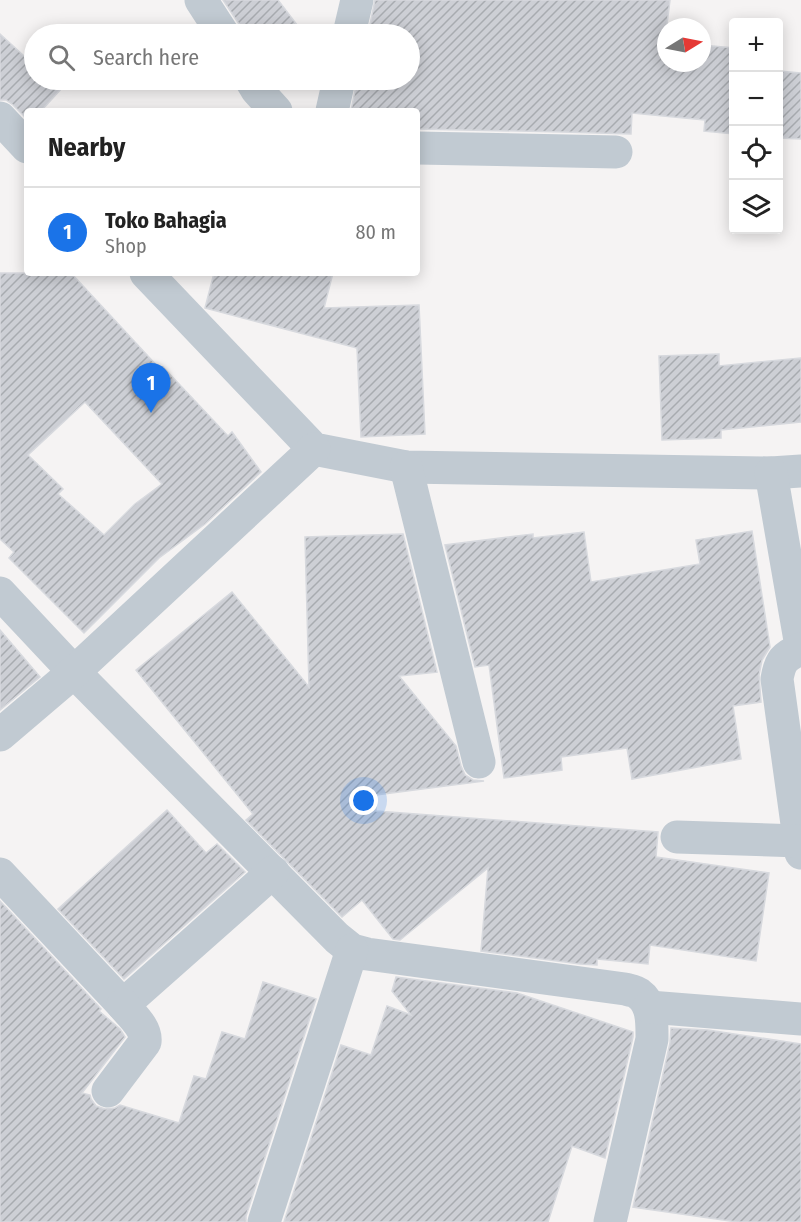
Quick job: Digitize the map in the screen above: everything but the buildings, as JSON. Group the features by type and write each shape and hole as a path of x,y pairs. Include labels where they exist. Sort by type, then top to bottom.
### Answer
{"street":[{"path":"201,0 217,24"},
{"path":"352,24 357,0"},
{"path":"257,90 273,108"},
{"path":"333,108 337,90"},
{"path":"0,118 24,144"},
{"path":"420,148 616,152"},
{"path":"155,276 314,449 406,467 786,472 801,647 784,657 777,679 801,853"},
{"path":"0,735 74,672 314,449"},
{"path":"406,467 478,762"},
{"path":"0,593 74,672 337,938 352,950 367,954 625,989 639,994 649,1007 652,1040 610,1222"},
{"path":"677,837 800,841"},
{"path":"123,1005 273,872"},
{"path":"0,874 144,1030 145,1042 108,1091"},
{"path":"264,1222 352,950"},
{"path":"649,1007 801,1019"}],"place":[{"name":"Toko Bahagia","path":"151,413"}]}
